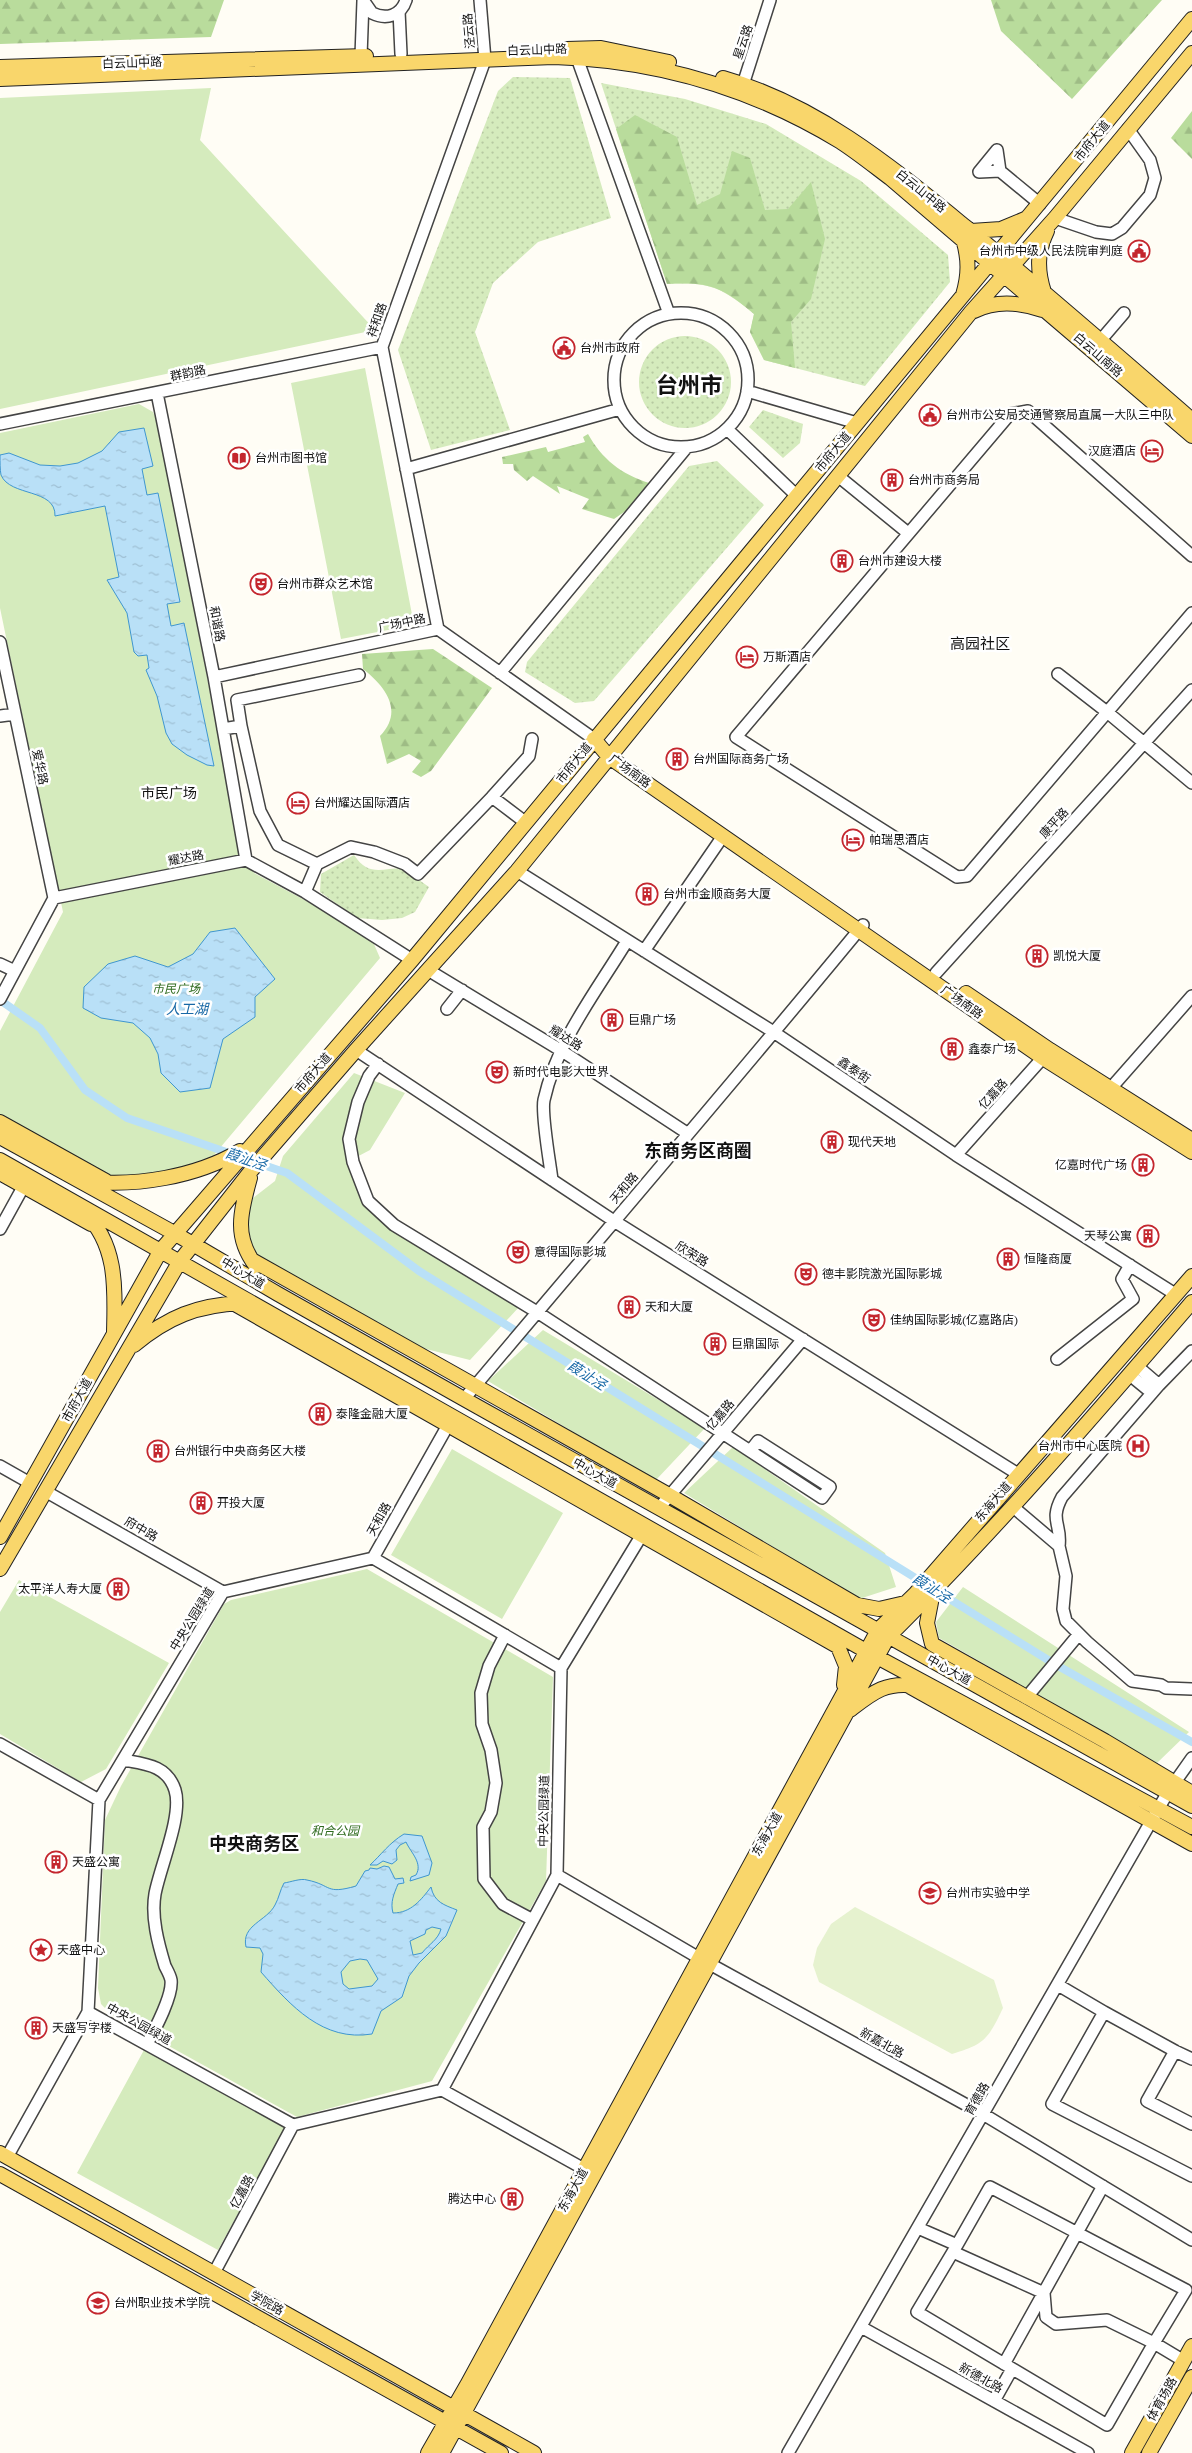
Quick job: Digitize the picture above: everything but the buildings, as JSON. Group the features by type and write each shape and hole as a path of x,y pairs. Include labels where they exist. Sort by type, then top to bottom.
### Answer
{"main road":[{"name":"市府大道","path":"0,1537 161,1250 223,1167 251,1144 412,960 1192,19"},
{"name":"白云山中路","path":"0,79 485,56 601,48 648,56 804,110 852,138 1008,269"},
{"name":"市府大道","path":"0,1569 180,1261 269,1150 517,871 971,312 1053,220 1192,53"},
{"name":"白云山中路","path":"0,65 20,66 402,54 578,58 654,67 742,88"},
{"path":"960,300 968,271 967,235 1001,229 1031,215"},
{"path":"1045,293 1040,278 1038,259 1040,248 1053,220"},
{"name":"白云山南路","path":"1008,269 1045,293 1192,420"},
{"name":"白云山南路","path":"1008,269 1050,314 1192,436"},
{"path":"971,312 993,304 1008,302 1026,305 1050,314"},
{"name":"广场南路","path":"594,739 724,836 1192,1152"},
{"name":"广场南路","path":"612,753 753,850 861,928 936,973 1046,1054 1111,1088 1192,1140"},
{"path":"0,1122 111,1184"},
{"name":"中心大道","path":"0,1138 194,1244 464,1400 1034,1718 1171,1788 1192,1806"},
{"name":"中心大道","path":"0,1160 26,1181 69,1198 260,1306 450,1421"},
{"path":"76,1180 111,1184 223,1167"},
{"path":"254,1168 241,1209 240,1227 247,1253 278,1294"},
{"path":"0,1173 26,1181 100,1230"},
{"path":"69,1198 100,1230 109,1250 115,1280 114,1334"},
{"path":"252,1260 669,1495 857,1605"},
{"name":"东海大道","path":"428,2453 451,2425 459,2411 883,1633 910,1598 1192,1276"},
{"name":"东海大道","path":"883,1633 934,1592 1134,1370 1192,1302"},
{"path":"128,1350 152,1330 174,1316 218,1304 260,1306"},
{"path":"233,1304 450,1421 645,1531 837,1646"},
{"name":"中心大道","path":"645,1531 946,1694 1002,1731 1159,1809 1192,1828"},
{"path":"934,1592 927,1623 932,1644 1029,1700 1105,1740 1171,1788 1192,1793"},
{"path":"824,1600 879,1609 910,1598"},
{"path":"830,1630 846,1666 843,1706 869,1696 892,1684 907,1685 946,1694"},
{"path":"1000,1683 1034,1718"},
{"path":"907,1685 1002,1731 1152,1822 1192,1844"},
{"name":"东海大道","path":"459,2411 584,2169 704,1961"},
{"name":"学院路","path":"3,2155 534,2453"},
{"name":"学院路","path":"0,2174 501,2453"},
{"name":"体育场路","path":"1132,2453 1192,2346"},
{"path":"1149,2453 1191,2379"},
{"name":"东海大道","path":"442,2453 451,2425"}],"street":[{"path":"402,54 400,11 406,0"},
{"name":"泾云路","path":"480,0 485,56"},
{"name":"星云路","path":"742,88 770,0"},
{"path":"363,1 372,13 378,16 386,17 400,11"},
{"path":"361,56 363,1"},
{"name":"祥和路","path":"438,629 382,347 485,56"},
{"path":"578,58 669,314"},
{"path":"1053,220 1096,232 1112,234 1122,228 1150,195 1155,178 1150,160 1128,128"},
{"path":"1000,171 1040,204"},
{"path":"682,313 701,316 718,324 728,332 743,354 748,378 747,391 740,412 727,429 708,442 687,448 664,446 652,442 633,428 620,409 614,385 617,361 621,349 628,339 642,326 658,317 682,313"},
{"path":"1100,341 1124,313"},
{"name":"群韵路","path":"0,424 382,347"},
{"path":"747,391 857,423"},
{"name":"和谐路","path":"157,393 214,677 246,860"},
{"path":"406,469 620,409"},
{"path":"1192,556 1028,411 1010,414 736,737 957,877 967,876 1192,613"},
{"path":"727,429 797,496"},
{"path":"500,673 687,448"},
{"path":"838,476 908,533"},
{"name":"广场中路","path":"214,677 438,629 594,739"},
{"name":"爱华路","path":"0,642 54,898"},
{"path":"1058,674 1192,783"},
{"path":"317,864 278,845 260,811 237,700 359,675"},
{"name":"康平路","path":"936,973 1192,690"},
{"path":"0,716 15,714"},
{"path":"223,729 241,726"},
{"path":"304,892 317,864 351,847 374,852 405,864 418,874 529,756 532,739"},
{"path":"492,797 525,822"},
{"path":"644,952 724,836"},
{"path":"246,860 304,892 412,960"},
{"name":"耀达路","path":"54,898 246,860"},
{"name":"鑫泰街","path":"517,871 774,1033 956,1156 1175,1294"},
{"path":"0,999 54,898"},
{"name":"天和路","path":"464,1400 861,928"},
{"path":"552,1180 544,1102 562,1051 593,992 606,977 627,941"},
{"path":"0,964 15,971"},
{"name":"耀达路","path":"428,970 562,1051 687,1133"},
{"path":"447,1009 462,990"},
{"path":"1111,1088 1192,996"},
{"name":"欣荣路","path":"356,1050 614,1221 1018,1474"},
{"name":"亿嘉路","path":"956,1156 1046,1054"},
{"path":"378,1064 369,1076 358,1102 349,1139 353,1162 368,1200 394,1226 537,1312 724,1432 822,1498 830,1487 758,1441 751,1450"},
{"path":"0,1229 26,1181"},
{"path":"1056,1359 1133,1299 1122,1279 1130,1265"},
{"name":"亿嘉路","path":"659,1508 803,1339"},
{"path":"1192,1351 1156,1389 1062,1497 1056,1509 1055,1519 1066,1576 1063,1609 1066,1621 1132,1681 1161,1685 1166,1688 1192,1689"},
{"path":"1134,1370 1156,1389"},
{"name":"天和路","path":"373,1558 450,1421"},
{"path":"0,1466 30,1483"},
{"name":"府中路","path":"45,1491 223,1592"},
{"path":"1012,1506 1059,1546"},
{"path":"373,1558 561,1668 645,1531"},
{"name":"中央公园绿道","path":"293,2125 88,2012 99,1800 223,1592 373,1558"},
{"path":"505,1635 489,1666 481,1693 482,1724 491,1750 496,1783 491,1812 483,1827 485,1838 482,1857 484,1879 503,1904 533,1920"},
{"path":"1029,1700 1082,1637"},
{"name":"中央公园绿道","path":"442,2090 557,1875 561,1668"},
{"path":"0,1744 99,1800"},
{"name":"育德路","path":"788,2453 1171,1788 1191,1758"},
{"path":"123,1760 159,1768 168,1776 176,1791 174,1821 160,1872 153,1914 165,1966 171,1979 169,1992 147,2044"},
{"name":"新嘉北路","path":"557,1875 704,1961 983,2114 1192,2240"},
{"path":"1058,1985 1192,2059"},
{"path":"3,2155 88,2012"},
{"path":"1104,2012 1052,2104 1192,2176"},
{"path":"1175,2051 1147,2101 1192,2124"},
{"path":"293,2125 442,2090 584,2169"},
{"name":"亿嘉路","path":"214,2273 293,2125"},
{"path":"994,2401 1008,2366 1044,2293 1103,2186"},
{"path":"990,2187 1078,2232 1186,2290 1107,2425 917,2312 990,2187"},
{"path":"918,2228 1044,2293"},
{"path":"1044,2293 1046,2317 1056,2324 1107,2320 1154,2343 1184,2361"},
{"name":"新德北路","path":"861,2327 1088,2453"}],"green space":[{"path":"0,0 224,0 211,37 0,44"},
{"path":"991,0 1162,0 1072,99 1001,31"},
{"path":"513,77 570,78 611,218 538,242 493,283 475,332 510,430 431,450 398,350 498,91"},
{"path":"601,83 685,99 766,124 861,181 948,255 950,282 865,386 764,360 750,332 754,314 743,305 723,292 705,285 667,284"},
{"path":"211,88 200,140 375,330 0,409 0,98"},
{"path":"1192,111 1192,159 1171,138"},
{"path":"635,115 677,137 697,205 720,194 732,151 750,158 765,210 788,209 811,182 825,239 811,299 791,322 795,368 764,360 750,332 754,314 732,297 704,285 667,284 616,129"},
{"path":"676,336 694,336 711,343 724,356 731,373 731,391 724,408 711,421 694,428 676,428 659,421 646,408 639,391 639,373 646,356 659,343"},
{"path":"365,368 414,625 341,639 291,383"},
{"name":"市民广场","path":"139,404 153,412 156,419 239,839 254,873 370,935 380,958 214,1155 201,1165 127,1177 103,1176 0,1118 0,1031 63,912 0,608 0,433"},
{"path":"763,410 803,424 800,443 783,458 749,427"},
{"path":"588,434 593,443 613,464 630,475 649,483 627,510 614,519 582,509 589,499 557,486 560,494 533,476 527,481 514,470 513,464 503,464 502,457 546,447 548,452 585,442 583,437"},
{"path":"717,461 764,505 594,701 575,703 525,672 527,662 689,466"},
{"path":"433,649 492,688 431,771 421,777 412,772 421,761 409,754 387,764 380,736 391,718 389,700 379,684 363,669 362,654"},
{"path":"354,855 359,862 370,869 402,868 429,887 415,912 402,918 382,920 357,918 320,892 321,874"},
{"path":"354,1073 405,1093 370,1150 351,1160 364,1203 519,1307 470,1360 418,1347 261,1258 252,1248 247,1219 253,1198 275,1181 283,1156"},
{"path":"543,1330 705,1428 655,1481 488,1381"},
{"path":"733,1447 885,1553 896,1587 859,1599 684,1493"},
{"path":"452,1449 563,1513 502,1619 391,1555"},
{"name":"和合公园","path":"367,1569 553,1677 546,1881 432,2081 297,2117 111,2014 101,2004 98,1988 105,1820 121,1786 224,1604 231,1600"},
{"path":"19,1580 169,1663 106,1769 81,1782 0,1734 0,1612"},
{"path":"963,1587 1189,1732 1157,1763 939,1638 936,1622"},
{"path":"855,1907 994,1980 1003,2008 989,2034 972,2047 952,2054 819,1982 813,1965 817,1948 831,1924"},
{"path":"144,2050 285,2128 218,2250 77,2173"}],"water":[{"path":"144,428 153,466 142,469 147,495 158,493 180,602 167,604 171,626 184,623 214,766 207,765 187,755 172,744 166,733 157,696 146,670 149,668 147,655 138,656 134,652 127,613 107,580 119,577 105,506 55,516 53,507 48,501 13,487 1,475 0,455 9,453 40,465 60,466 78,463 102,451 119,432"},
{"name":"人工湖","path":"235,928 275,979 255,997 255,1017 223,1039 210,1088 180,1092 161,1073 158,1054 150,1038 133,1023 101,1018 83,1008 84,987 108,964 135,956 168,967 193,954 210,932"},
{"path":"404,1834 422,1836 432,1863 429,1875 410,1881 411,1877 416,1875 418,1866 416,1858 406,1842 396,1850 397,1860 392,1864 383,1861 377,1865 370,1865"},
{"path":"384,1866 389,1867 395,1879 403,1878 404,1883 398,1884 393,1898 393,1913 410,1908 431,1887 437,1900 457,1910 446,1936 409,1976 402,1997 381,2011 372,2034 354,2035 338,2032 323,2027 296,2009 261,1972 263,1954 260,1948 246,1947 245,1940 251,1928 275,1905 284,1883 305,1880 333,1889 346,1889 356,1886 365,1871 370,1868 377,1869","holes":["432,1927 441,1929 438,1936 422,1953 413,1955 410,1941 425,1934 426,1930","367,1960 378,1979 372,1986 349,1989 343,1984 341,1972 350,1961"]}],"waterway":[{"name":"葭沚泾","path":"0,1000 40,1028 85,1090 127,1118 287,1173 419,1271 1053,1663 1192,1742"}],"place":[{"name":"台州市中级人民法院审判庭","path":"1139,251"},
{"name":"台州市政府","path":"564,348"},
{"name":"台州市公安局交通警察局直属一大队三中队","path":"930,415"},
{"name":"汉庭酒店","path":"1152,451"},
{"name":"台州市图书馆","path":"239,458"},
{"name":"台州市商务局","path":"892,480"},
{"name":"台州市建设大楼","path":"842,561"},
{"name":"台州市群众艺术馆","path":"261,584"},
{"name":"万斯酒店","path":"747,657"},
{"name":"台州国际商务广场","path":"677,759"},
{"name":"台州耀达国际酒店","path":"298,803"},
{"name":"帕瑞思酒店","path":"853,840"},
{"name":"台州市金顺商务大厦","path":"647,894"},
{"name":"凯悦大厦","path":"1037,956"},
{"name":"巨鼎广场","path":"612,1020"},
{"name":"鑫泰广场","path":"952,1049"},
{"name":"新时代电影大世界","path":"497,1072"},
{"name":"现代天地","path":"832,1142"},
{"name":"亿嘉时代广场","path":"1143,1165"},
{"name":"天琴公寓","path":"1148,1236"},
{"name":"意得国际影城","path":"518,1252"},
{"name":"恒隆商厦","path":"1008,1259"},
{"name":"德丰影院激光国际影城","path":"806,1274"},
{"name":"天和大厦","path":"629,1307"},
{"name":"佳纳国际影城(亿嘉路店)","path":"874,1320"},
{"name":"巨鼎国际","path":"715,1344"},
{"name":"泰隆金融大厦","path":"320,1414"},
{"name":"台州市中心医院","path":"1138,1446"},
{"name":"台州银行中央商务区大楼","path":"158,1451"},
{"name":"开投大厦","path":"201,1503"},
{"name":"太平洋人寿大厦","path":"118,1589"},
{"name":"天盛公寓","path":"56,1862"},
{"name":"台州市实验中学","path":"930,1893"},
{"name":"天盛中心","path":"41,1950"},
{"name":"天盛写字楼","path":"36,2028"},
{"name":"腾达中心","path":"512,2199"},
{"name":"台州职业技术学院","path":"98,2303"}],"district":[{"name":"台州市","path":"689,385"},
{"name":"高园社区","path":"980,644"},
{"name":"市民广场","path":"169,793"},
{"name":"东商务区商圈","path":"698,1151"},
{"name":"中央商务区","path":"254,1844"}]}
